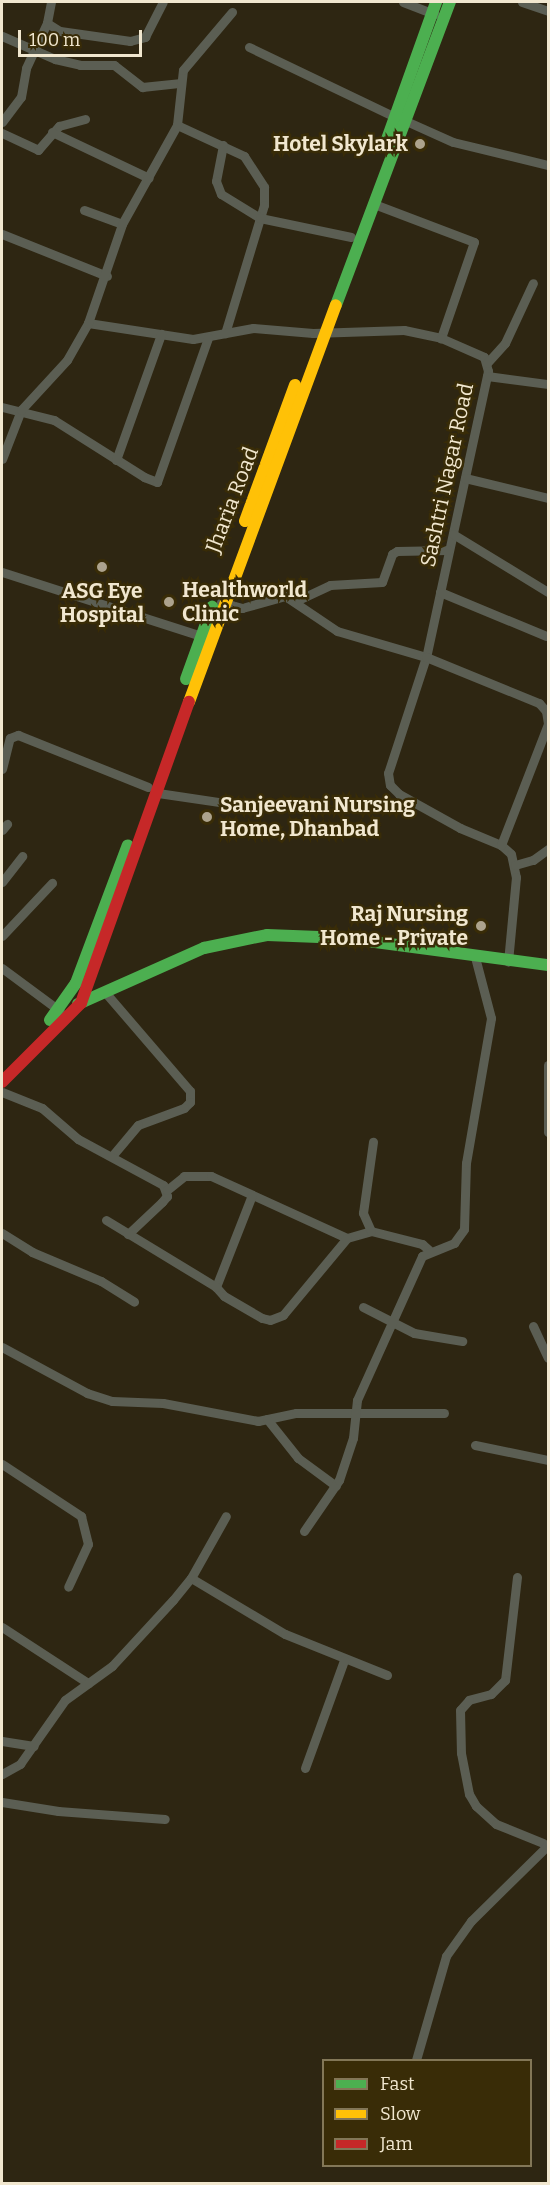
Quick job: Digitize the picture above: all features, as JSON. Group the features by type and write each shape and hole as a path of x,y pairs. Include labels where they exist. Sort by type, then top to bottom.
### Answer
{"main road":[{"name":"Jharia Road","path":"319,333 374,204 437,10 450,2"},
{"name":"Jharia Road","path":"81,1003 219,602 319,333 351,237 401,119"},
{"name":"Jharia Road","path":"60,1011 94,938 153,790 201,636 219,602"},
{"path":"2,1066 60,1011 204,948 267,935 345,938 508,962 549,965"},
{"path":"2,1082 81,1003"}],"street":[{"path":"2,122 21,97 26,68 47,23 51,2"},
{"path":"47,23 60,31 130,41 145,37 163,2"},
{"path":"403,2 437,10"},
{"path":"522,2 549,11"},
{"path":"2,459 21,410 67,360 88,323 107,276 123,224 177,125 179,83 191,58 232,12"},
{"path":"2,36 33,53 80,65 114,65 142,87 179,83"},
{"path":"249,47 453,142 549,165"},
{"path":"2,133 38,150 52,132 69,122 85,119"},
{"path":"177,125 244,156 261,179 265,195 225,333"},
{"path":"52,132 148,178"},
{"path":"223,146 217,188 221,194 260,218 351,237"},
{"path":"374,204 474,242 441,338"},
{"path":"84,210 123,224"},
{"path":"2,234 107,276"},
{"path":"487,363 505,343 533,283"},
{"path":"2,407 54,420 116,460 157,482 208,338 160,334 88,323"},
{"name":"Sashtri Nagar Road","path":"208,338 253,328 319,333 393,329 441,338 478,353 487,363 487,376 426,657 388,773 390,785 460,828 501,845"},
{"path":"116,460 160,334"},
{"path":"487,376 549,384"},
{"path":"465,478 549,498"},
{"path":"453,534 549,592"},
{"path":"296,600 340,583 381,582 392,554 397,551 448,550"},
{"path":"2,572 201,636"},
{"path":"440,592 546,636"},
{"path":"219,602 242,608 285,596 296,600 337,631 426,657 547,708 548,724 543,741 501,845 515,865 508,962"},
{"path":"2,768 10,738 18,735 153,790 226,803"},
{"path":"515,865 533,860 549,849"},
{"path":"2,882 22,856"},
{"path":"2,936 52,883"},
{"path":"304,1531 336,1486 353,1438 355,1411 390,1322 422,1256 429,1250 454,1242 464,1229 466,1163 491,1018 475,957"},
{"path":"2,968 60,1011"},
{"path":"104,992 190,1091 190,1102 183,1108 138,1125 112,1156"},
{"path":"549,1065 549,1132"},
{"path":"2,1092 42,1108 78,1139 112,1156 167,1190"},
{"path":"371,1231 363,1213 373,1142"},
{"path":"128,1234 162,1203 167,1190 184,1176 202,1175 347,1238"},
{"path":"216,1287 252,1195"},
{"path":"106,1220 216,1287 224,1296 262,1318 274,1320 283,1315 347,1238 371,1231 422,1244 429,1250"},
{"path":"2,1233 32,1252 101,1281 134,1302"},
{"path":"363,1307 414,1333 462,1341"},
{"path":"533,1326 549,1358"},
{"path":"2,1347 87,1393 112,1401 164,1403 258,1420 296,1413 355,1411 444,1413"},
{"path":"267,1419 298,1458 336,1486"},
{"path":"476,1445 549,1460"},
{"path":"2,1464 81,1516 88,1544 68,1587"},
{"path":"2,1774 20,1764 65,1700 112,1666 192,1578 226,1516"},
{"path":"517,1577 504,1680 491,1694 469,1700 460,1710 461,1753 469,1794 476,1806 496,1824 546,1844"},
{"path":"192,1578 285,1635 387,1675"},
{"path":"2,1627 88,1683"},
{"path":"304,1768 344,1660"},
{"path":"2,1741 34,1746"},
{"path":"2,1802 58,1811 165,1819"},
{"path":"417,2059 446,1956 471,1921 546,1844 549,1834"}],"traffic: fast":[{"path":"386,142 436,2"},
{"path":"336,305 450,2"},
{"path":"186,679 212,607"},
{"path":"50,1020 76,983 128,845"},
{"path":"78,1004 204,948 267,935 345,938 548,965"}],"traffic: slow":[{"path":"189,702 336,305"},
{"path":"245,521 295,385"}],"traffic: jam":[{"path":"2,1082 81,1003 189,702"}],"place":[{"name":"Hotel Skylark","path":"420,144"},
{"name":"ASG Eye Hospital","path":"102,567"},
{"name":"Healthworld Clinic","path":"169,602"},
{"name":"Sanjeevani Nursing Home, Dhanbad","path":"207,817"},
{"name":"Raj Nursing Home - Private","path":"481,926"}]}
